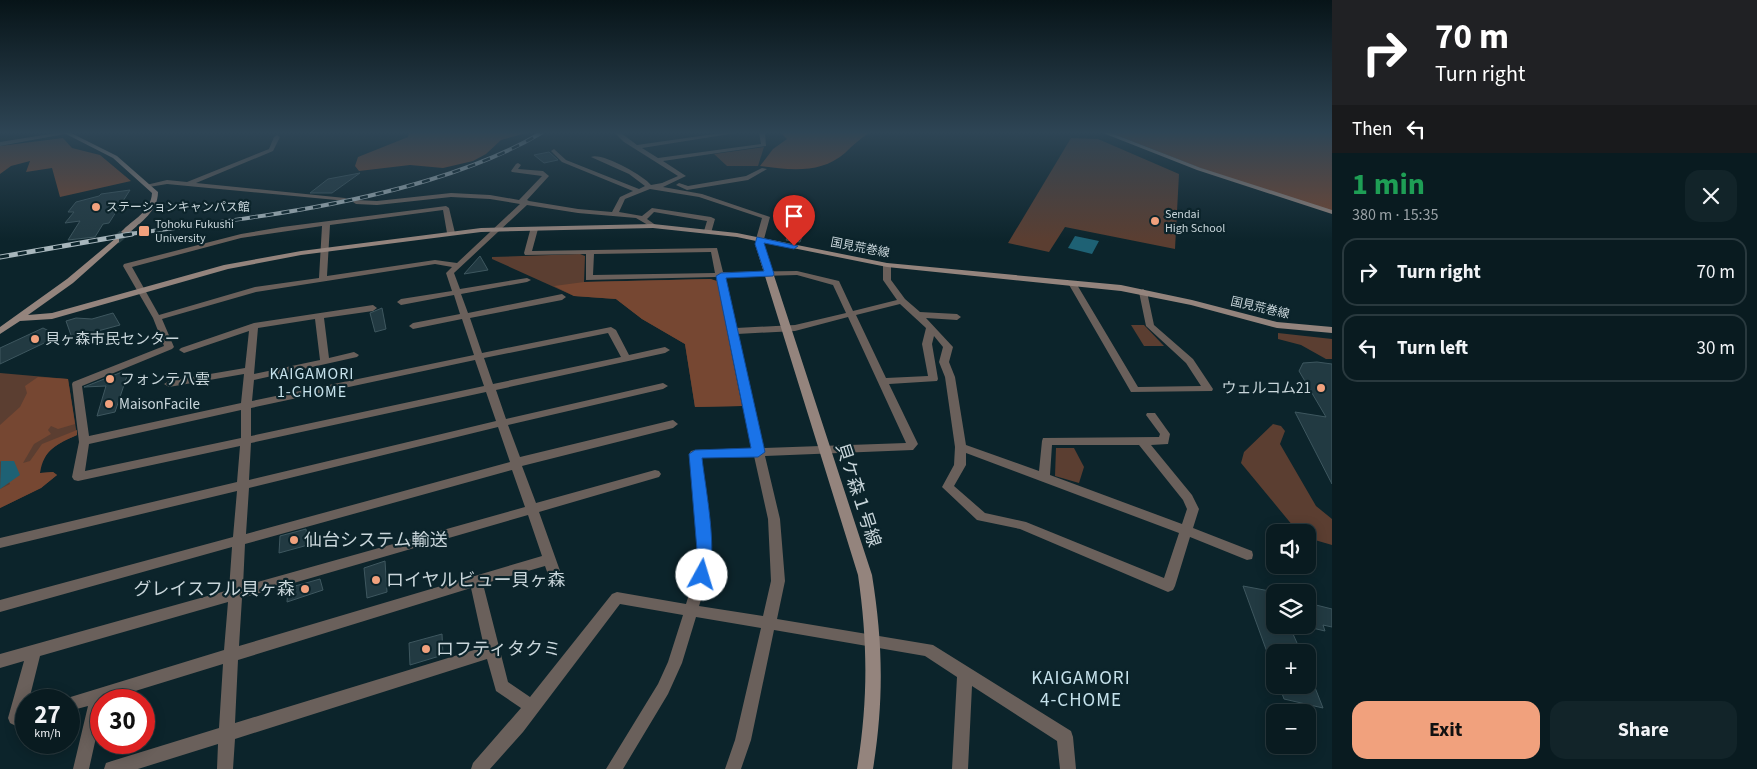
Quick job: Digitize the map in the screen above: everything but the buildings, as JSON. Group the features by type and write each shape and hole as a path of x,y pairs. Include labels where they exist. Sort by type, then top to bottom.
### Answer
{"street":[{"path":"125,232 151,207 156,194 149,185 129,169"},
{"path":"185,185 225,169"},
{"path":"515,169 514,171 543,173 546,176 524,202 457,265 450,274 490,386 515,466 532,508 557,582"},
{"path":"583,169 638,192"},
{"path":"620,169 644,180 649,187 700,195 766,217 760,239"},
{"path":"615,214 622,198 649,187 671,183 683,176 671,169"},
{"path":"671,183 687,188 748,178 763,169"},
{"path":"1199,169 1332,212"},
{"path":"149,185 167,182 345,200"},
{"path":"356,202 377,203 451,194 644,218 654,226"},
{"path":"451,233 446,208 241,236 127,266 157,318 169,347 76,384 84,441 78,478 490,386 665,350"},
{"path":"644,218 652,210 711,218 708,230"},
{"path":"323,279 326,224"},
{"name":"国見荒巻線","path":"19,318 52,316 227,267 324,250 496,229 654,226 708,230 887,265 1143,292 1277,325 1332,330"},
{"path":"534,229 528,253 714,250 774,519 778,581 743,740 732,769"},
{"name":"貝ケ森１号線","path":"760,239 759,244 865,575 874,640 875,707 865,769"},
{"path":"0,331 75,277 116,240"},
{"path":"590,252 589,278 797,273 836,283 912,444 909,447 695,454 705,550 702,575 675,663 663,689 614,769"},
{"path":"157,318 255,290 435,262 457,265"},
{"path":"887,265 887,280 902,301 931,327 948,347 944,362 950,377 961,447 960,465 948,487 981,517 1022,526 1168,586 1193,509 1188,498 1143,442"},
{"path":"401,302 527,280"},
{"path":"1072,284 1135,390 1208,389 1190,361 1150,326 1143,292"},
{"path":"413,326 562,297"},
{"path":"733,331 787,329 902,301"},
{"path":"184,350 254,326 319,318 373,308"},
{"path":"918,315 957,318"},
{"path":"319,318 325,361"},
{"path":"225,769 238,540 246,440 246,406 254,326"},
{"path":"882,381 933,379 927,344 931,327"},
{"path":"84,441 479,356 611,330 626,358"},
{"path":"169,384 250,374 354,355"},
{"path":"0,544 501,423 663,386"},
{"path":"1044,478 1047,441 1143,442 1164,440 1165,434 1151,415"},
{"path":"0,606 515,466 521,461 674,424"},
{"path":"961,447 1248,555"},
{"path":"0,661 656,474"},
{"path":"118,689 549,559"},
{"path":"476,582 501,686 532,707"},
{"path":"480,769 532,707 617,598 770,622 928,650 1065,737 1068,769"},
{"path":"112,769 492,651"},
{"path":"24,689 34,652"},
{"path":"960,769 965,674"},
{"path":"81,769 90,730"}],"shaded area":[{"path":"0,169 7,169 0,174"},
{"path":"27,169 46,169 26,172"},
{"path":"52,169 117,169 131,181 60,197"},
{"path":"357,169 377,169 359,171"},
{"path":"1052,169 1167,169 1179,174 1175,249 1065,227 1049,252 1008,243"},
{"path":"1203,169 1332,169 1332,211"},
{"path":"580,254 585,256 584,282 711,279 742,406 695,407 685,344 642,319 616,299 574,296 492,259 492,257"},
{"path":"711,279 717,281 742,406 695,407 685,344 642,319 616,299 574,296 554,286 584,282"},
{"path":"1131,325 1144,325 1164,346 1144,346"},
{"path":"1278,333 1332,339 1332,359 1326,359 1301,345 1278,339"},
{"path":"0,373 68,379 77,435 64,441 47,453 41,465 40,473 53,472 57,475 41,488 0,508"},
{"path":"38,377 68,379 75,424 58,429 51,426 48,430 51,434 34,444 23,463 30,461 42,444 77,430 77,435 52,448 45,458 40,473 53,472 57,475 41,488 0,508 0,489 10,484 0,462 0,425 20,407 27,393 25,386"},
{"path":"1273,424 1281,426 1285,431 1280,444 1316,506 1332,519 1332,545 1316,540 1316,524 1291,524 1241,463 1244,452"},
{"path":"1056,448 1074,448 1084,467 1079,483 1055,476"}],"water":[{"path":"1075,236 1099,241 1092,254 1068,248"},
{"path":"1,461 14,461 20,475 0,489"}],"tunnel":[{"path":"116,240 123,234"}],"railway":[{"path":"123,235 316,207 392,190 461,169"},
{"path":"0,257 132,234"}],"place":[{"name":"ステーションキャンパス館","path":"96,207"},
{"name":"Sendai High School","path":"1155,221"},
{"name":"Tohoku Fukushi University","path":"144,231"},
{"name":"貝ヶ森市民センター","path":"35,339"},
{"name":"フォンテ八雲","path":"110,379"},
{"name":"ウェルコム21","path":"1321,388"},
{"name":"MaisonFacile","path":"109,404"},
{"name":"仙台システム輸送","path":"294,540"},
{"name":"ロイヤルビュー貝ヶ森","path":"376,580"},
{"name":"グレイスフル貝ヶ森","path":"305,589"},
{"name":"ロフティタクミ","path":"426,649"}],"district":[{"name":"KAIGAMORI 1-CHOME","path":"312,383"},
{"name":"KAIGAMORI 4-CHOME","path":"1081,689"}],"route":[{"path":"702,575 705,550 695,454 758,452 721,276 770,274 759,244 760,239 794,246"}]}
